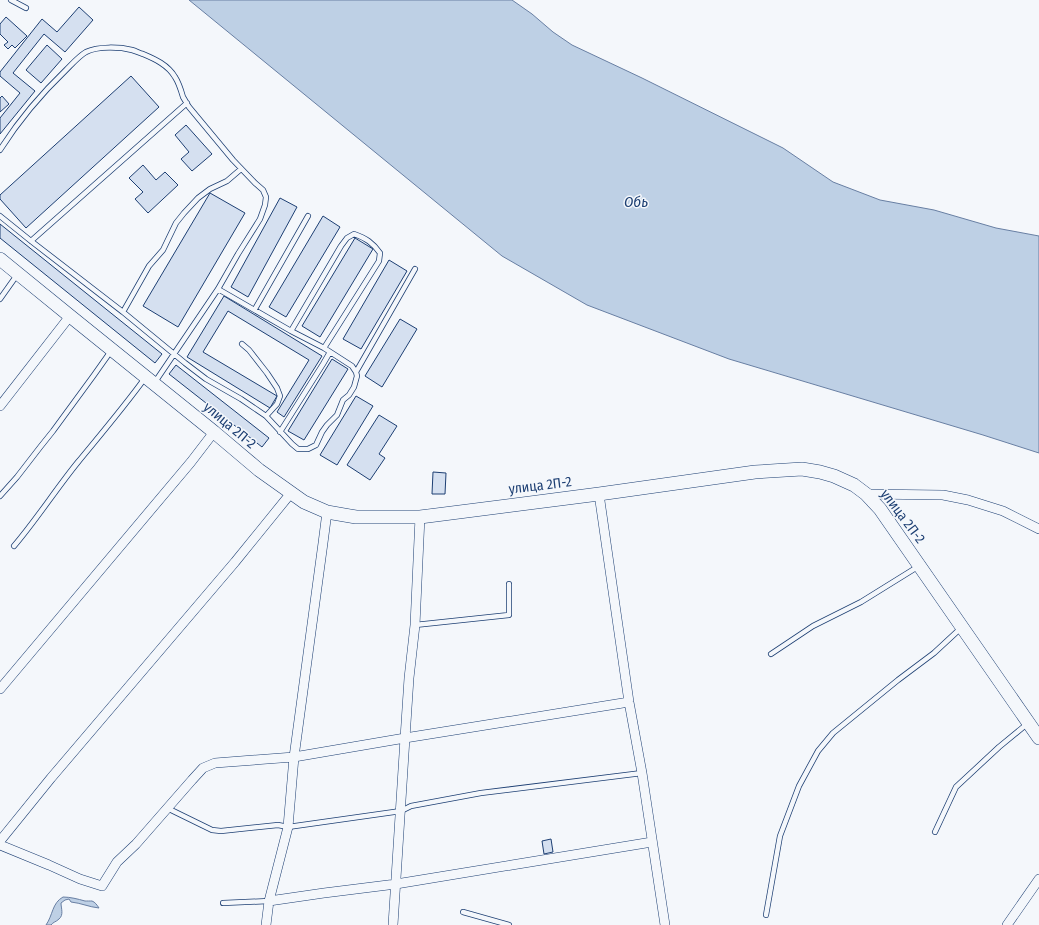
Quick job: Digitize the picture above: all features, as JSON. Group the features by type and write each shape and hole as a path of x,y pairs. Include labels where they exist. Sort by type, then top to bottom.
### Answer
{"main road":[{"name":"улица 2П-2","path":"0,259 259,470 304,502 327,512 356,516 420,517 755,472 802,469 834,476 854,485 866,494 880,509 1039,738"}],"street":[{"path":"0,406 70,316"},
{"path":"0,689 182,473 214,432"},
{"path":"0,841 51,778 235,562 291,493"},
{"path":"599,494 629,702 642,773 665,925"},
{"path":"866,494 943,495 968,500 1003,511 1039,529"},
{"path":"266,925 269,901 288,827 294,757 327,512"},
{"path":"393,925 401,811 404,738 409,678 416,625 420,517"},
{"path":"0,845 80,879 102,886 117,862 136,844 203,768 215,763 294,757 629,702"},
{"path":"269,901 396,884 652,842"},
{"path":"1007,925 1039,879"}],"lane":[{"path":"11,0 26,8"},
{"path":"0,150 9,135 50,85 87,52 115,47 132,50 164,65 175,76 187,104 206,129 241,169 263,190 266,197 260,219 218,288 174,353 127,403 78,462 14,546"},
{"path":"31,241 187,104"},
{"path":"123,312 150,266 163,250 176,223 184,213 210,188 227,181 241,169"},
{"path":"0,216 206,379 242,399 266,416 292,444 298,448 308,449 316,445 327,425 337,415 343,400 349,395 354,386 357,376 356,372 352,366 324,348 291,331 218,288"},
{"path":"255,310 308,216"},
{"path":"291,331 347,238 354,234 362,237 376,247 380,253 379,261 324,348"},
{"path":"356,372 415,269"},
{"path":"0,299 18,274"},
{"path":"242,344 249,350 267,373 280,396 277,404 266,416"},
{"path":"0,496 53,431 112,349"},
{"path":"280,432 330,352"},
{"path":"770,654 813,626 861,602 920,566"},
{"path":"416,625 509,615 509,584"},
{"path":"766,915 780,836 799,786 818,751 833,733 934,652 962,627"},
{"path":"935,832 956,787 999,746 1029,723"},
{"path":"167,808 212,830 220,831 278,825 288,827 401,811 410,806 481,793 642,773"},
{"path":"223,904 269,901"},
{"path":"463,912 509,925"}],"water":[{"name":"Обь","path":"189,0 512,0 572,45 783,148 833,182 880,200 934,210 996,228 1039,236 1039,453 729,359 587,305 502,256"},
{"path":"63,897 92,901 99,908 71,902 69,899 65,900 61,903 61,917 51,925 46,925 57,902"}],"building":[{"path":"79,7 93,20 65,52 44,34 13,73 35,91 0,134 0,118 20,93 0,76 0,72 42,19 57,32"},
{"path":"6,17 27,36 15,48 12,45 8,49 4,45 8,42 0,34 0,24"},
{"path":"47,45 62,59 41,83 26,70"},
{"path":"131,76 159,107 26,228 0,199 0,195"},
{"path":"2,96 9,104 0,112 0,98"},
{"path":"186,125 212,154 192,171 181,159 189,152 175,135"},
{"path":"143,165 156,180 165,172 178,185 148,213 135,199 143,192 129,178"},
{"path":"210,193 245,213 178,327 143,306"},
{"path":"280,198 297,207 248,297 231,287"},
{"path":"323,216 340,227 286,317 269,307"},
{"path":"0,224 162,354 155,363 0,238"},
{"path":"355,238 373,249 320,337 302,326"},
{"path":"389,260 407,271 361,349 343,339"},
{"path":"224,296 322,356 284,417 277,412 309,360 228,311 203,352 277,396 270,408 187,357"},
{"path":"400,319 417,329 382,387 365,376"},
{"path":"332,359 348,369 304,440 288,431"},
{"path":"176,365 269,438 262,447 169,374"},
{"path":"356,396 373,406 337,465 320,455"},
{"path":"379,415 397,426 379,454 385,458 370,480 347,465"},
{"path":"433,472 446,473 445,494 432,494"},
{"path":"551,839 553,852 544,854 542,841"}]}
